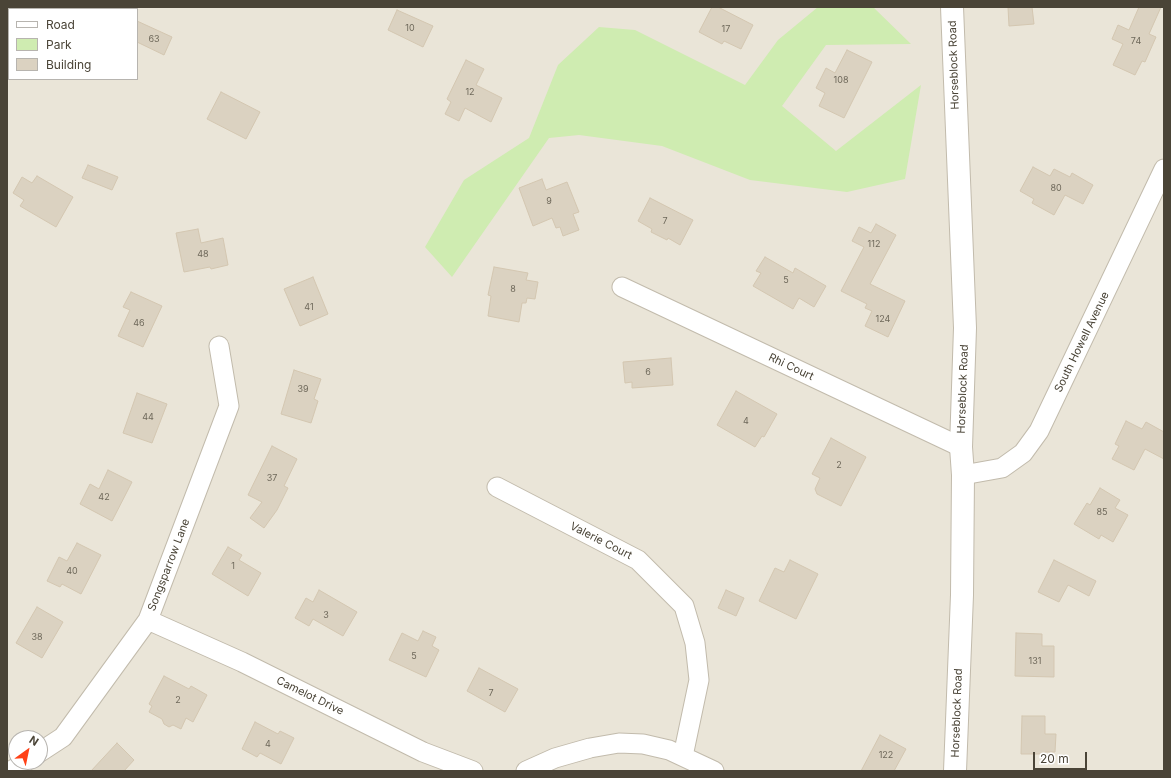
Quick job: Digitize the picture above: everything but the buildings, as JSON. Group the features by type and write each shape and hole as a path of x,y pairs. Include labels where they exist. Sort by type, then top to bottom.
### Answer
{"street":[{"name":"Horseblock Road","path":"952,7 965,328 960,447 963,475 962,595 955,771"},
{"name":"South Howell Avenue","path":"963,475 1002,468 1023,453 1039,431 1158,200 1164,169"},
{"name":"Rhi Court","path":"622,287 960,447"},
{"name":"Songsparrow Lane","path":"48,747 63,737 148,620 229,406 219,346"},
{"name":"Valerie Court","path":"496,487 638,560 684,606 695,643 699,680 683,756"},
{"name":"Camelot Drive","path":"148,620 242,662 424,752 473,771"},
{"path":"526,771 555,758 590,748 619,743 643,744 669,750 714,771"}],"shaded area":[{"path":"7,7 1164,7 1164,771 7,771"}],"green space":[{"path":"818,7 873,7 911,44 826,45 782,106 836,151 921,85 905,179 847,192 750,180 662,146 579,135 549,138 452,277 425,247 464,180 529,138 558,65 599,27 635,30 745,85 778,40"}]}
